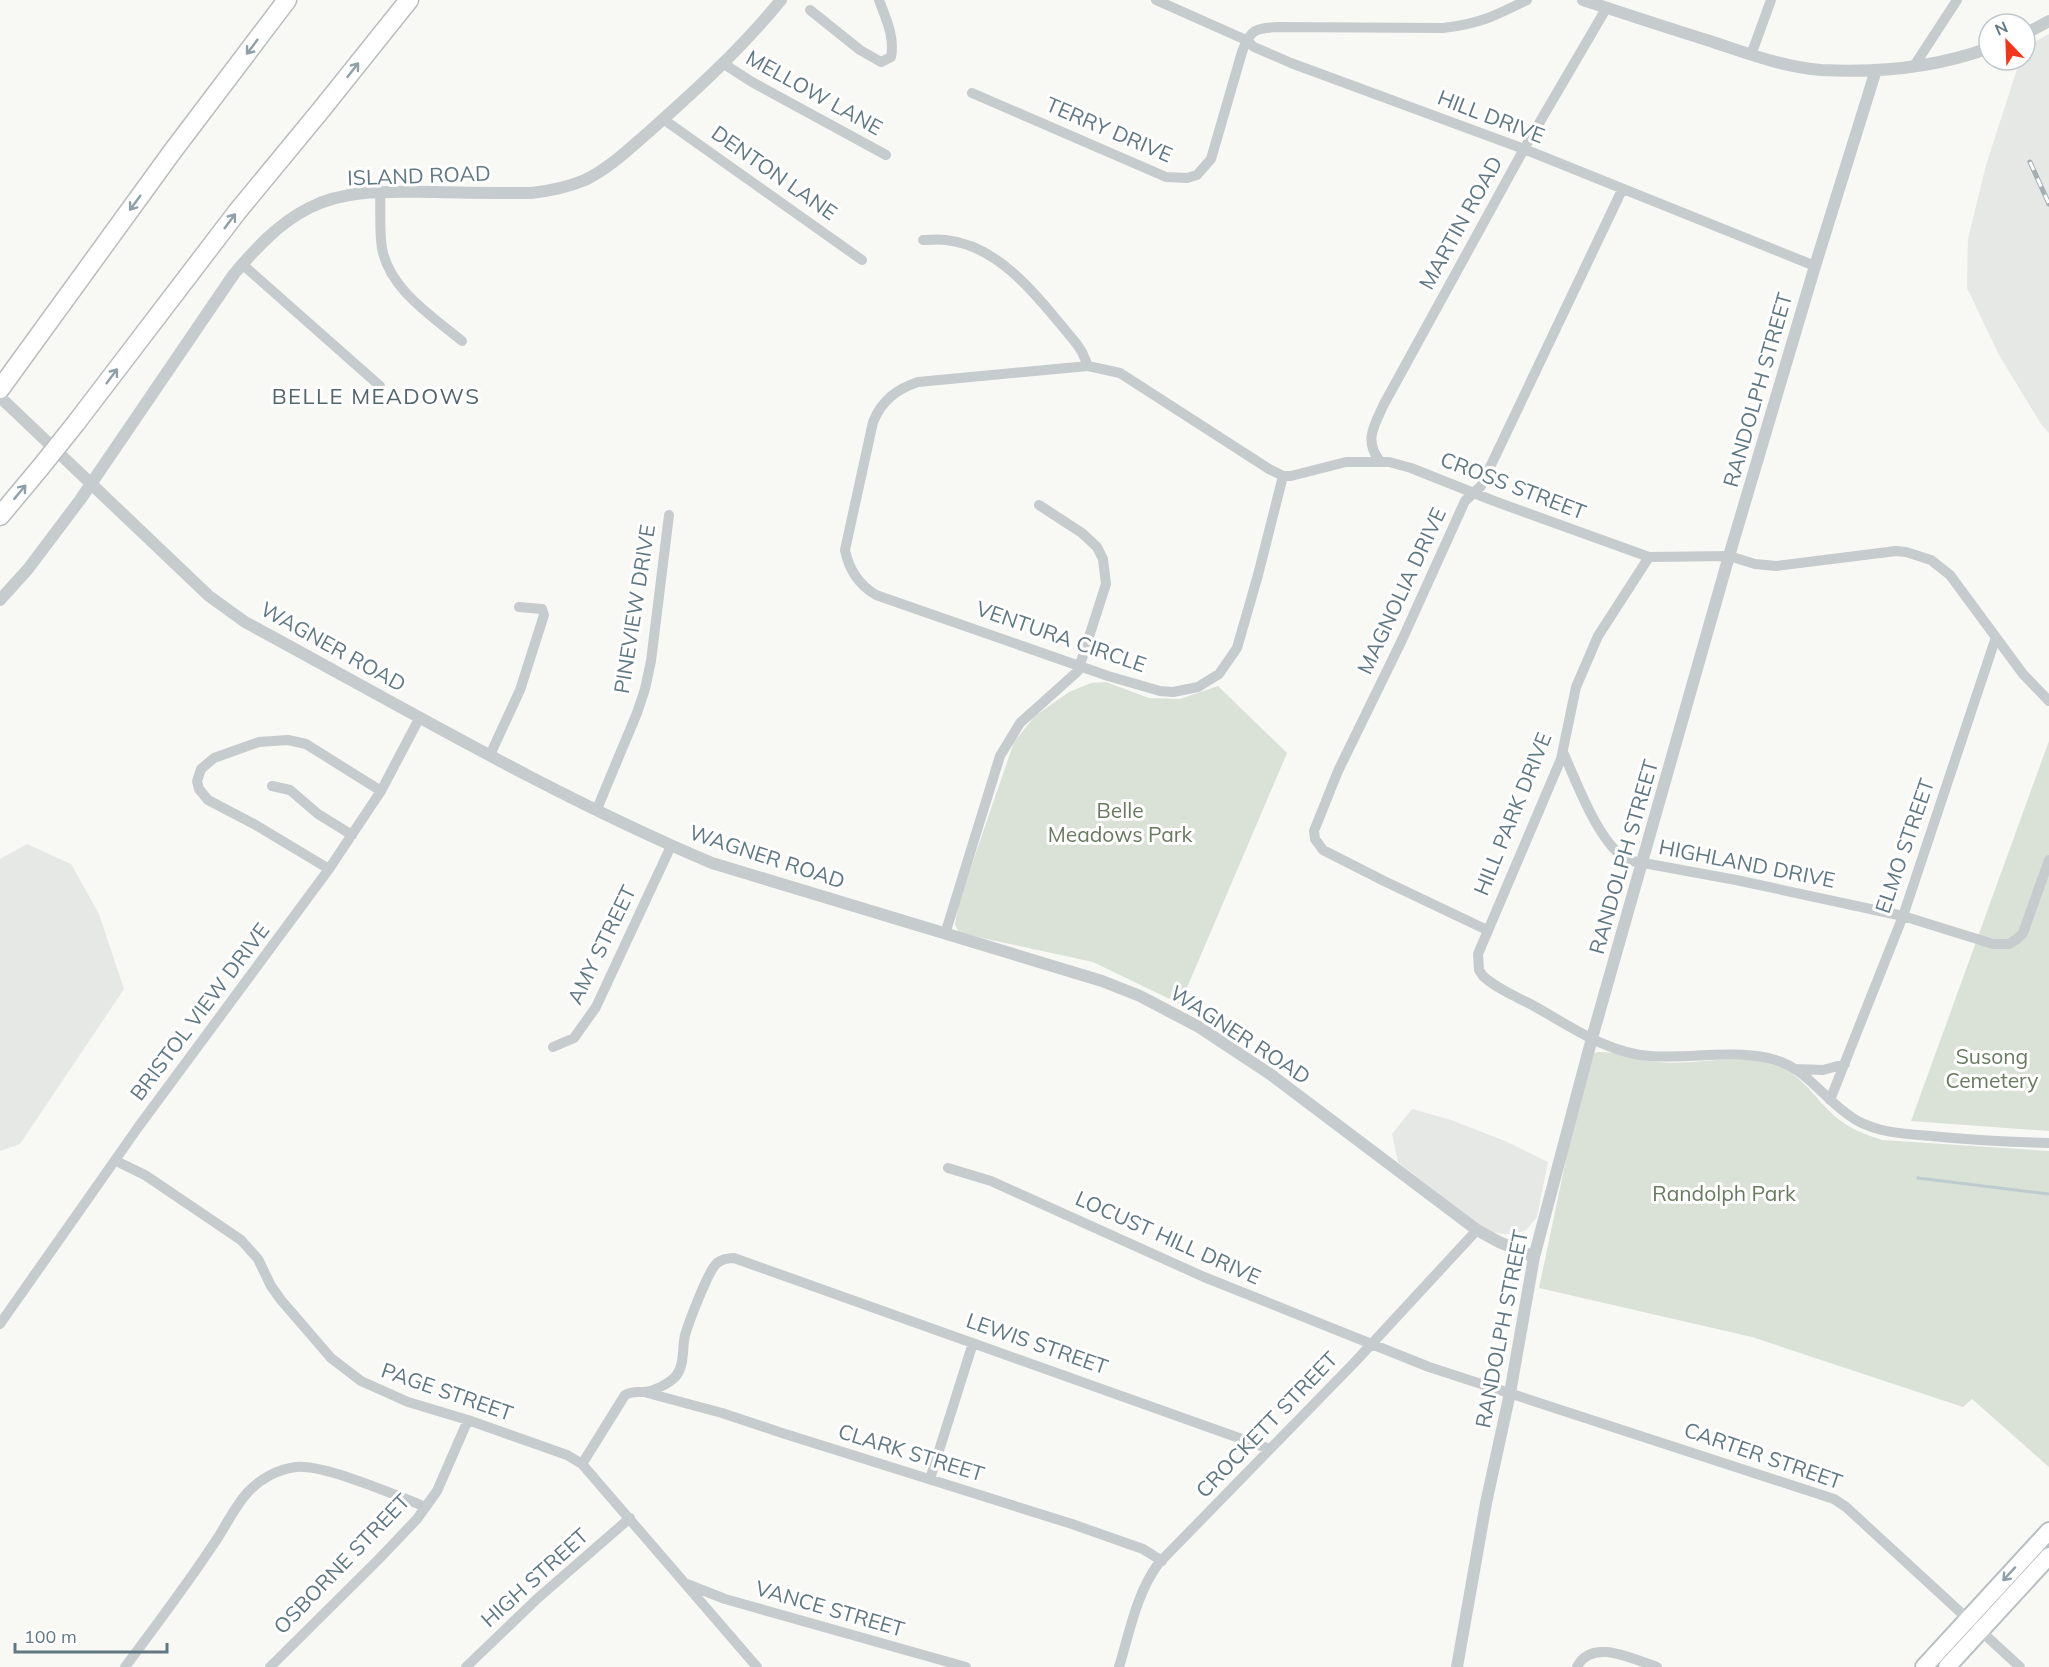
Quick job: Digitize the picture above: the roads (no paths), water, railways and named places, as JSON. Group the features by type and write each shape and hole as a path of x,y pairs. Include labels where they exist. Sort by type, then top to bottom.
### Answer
{"highway":[{"path":"0,388 172,152 287,0"},
{"path":"0,516 76,423 237,213 408,0"}],"main road":[{"path":"1947,1667 1974,1625 2049,1531"},
{"path":"1924,1667 2049,1556"}],"street":[{"name":"ISLAND ROAD","path":"0,600 51,540 242,264 279,228 309,207 342,197 381,193 531,193 564,188 602,170 663,119 737,52 781,0"},
{"path":"810,10 860,50 877,61 886,61 891,57 891,36 879,0"},
{"name":"HILL DRIVE","path":"1156,0 1246,40 1254,47 1291,63 1524,149 1815,266"},
{"path":"1246,40 1252,32 1259,28 1269,27 1443,28 1467,26 1489,19 1527,0"},
{"path":"1583,0 1605,3 1751,55 1820,70 1876,70 1914,66 1949,60 1977,52"},
{"path":"1751,55 1771,0"},
{"path":"1914,66 1957,0"},
{"name":"MARTIN ROAD","path":"1380,461 1374,455 1370,440 1371,432 1384,404 1524,149 1603,14 1605,3"},
{"name":"TERRY DRIVE","path":"972,93 1166,177 1187,178 1197,175 1211,159 1246,40"},
{"name":"MELLOW LANE","path":"724,64 752,82 886,155"},
{"name":"RANDOLPH STREET","path":"1457,1667 1534,1257 1592,1038 1730,556 1815,266 1876,70"},
{"name":"DENTON LANE","path":"663,119 862,260"},
{"name":"MAGNOLIA DRIVE","path":"1487,930 1323,850 1314,831 1338,771 1402,640 1465,501 1481,486 1622,190"},
{"path":"381,193 381,247 392,276 426,311 462,341"},
{"path":"923,240 946,240 967,245 991,256 1017,277 1076,343 1088,366"},
{"path":"242,264 380,386"},
{"name":"VENTURA CIRCLE","path":"1088,366 1120,373 1283,476 1241,636 1229,662 1212,680 1198,687 1173,692 1160,691 1108,676 1080,664 876,595 854,575 845,550 873,422 881,407 894,393 918,382 1088,366"},
{"name":"WAGNER ROAD","path":"0,397 222,606 245,622 490,755 671,846 712,863 1102,981 1165,1008 1232,1047 1270,1074 1477,1230 1534,1257"},
{"name":"CROSS STREET","path":"1283,476 1346,462 1380,461 1411,468 1649,557 1730,556 1755,564 1776,566 1896,552 1919,555 1931,560 1950,574 2023,674 2049,701"},
{"path":"945,934 1000,756 1020,723 1073,676 1080,664 1106,584 1106,571 1097,547 1089,538 1039,505"},
{"name":"PINEVIEW DRIVE","path":"597,809 638,713 645,689 651,661 669,515"},
{"name":"HILL PARK DRIVE","path":"1649,557 1598,636 1576,687 1563,752 1487,930 1477,962 1483,976 1489,981 1604,1045 1648,1056 1743,1055 1767,1058 1796,1069"},
{"path":"490,755 520,690 544,615 542,609 519,607"},
{"name":"ELMO STREET","path":"1830,1100 1903,916 1996,637"},
{"name":"BRISTOL VIEW DRIVE","path":"0,1324 139,1126 329,869 381,791 420,717"},
{"path":"329,869 254,824 208,800 199,789 197,781 201,769 214,758 260,742 288,740 306,744 381,791"},
{"name":"HIGHLAND DRIVE","path":"1563,752 1585,801 1605,836 1620,856 1627,860 1736,880 1903,916 1983,941 2001,945 2009,944 2023,933 2049,860"},
{"path":"272,786 290,790 318,814 352,835"},
{"name":"AMY STREET","path":"553,1047 569,1041 578,1034 596,1007 671,846"},
{"path":"1796,1069 1823,1070 1845,1064"},
{"path":"1796,1069 1808,1077 1830,1100 1858,1121 1891,1132 1957,1139 2049,1143"},
{"name":"PAGE STREET","path":"116,1161 145,1175 250,1248 281,1300 345,1371 380,1391 408,1402 468,1420 567,1455 582,1464 757,1667"},
{"name":"LOCUST HILL DRIVE","path":"948,1168 991,1181 1204,1277 1371,1344 1429,1367 1510,1393"},
{"name":"CROCKETT STREET","path":"1119,1667 1143,1588 1162,1561 1371,1344 1477,1230"},
{"name":"LEWIS STREET","path":"582,1464 621,1400 632,1392 644,1392 676,1376 680,1369 684,1337 690,1319 712,1268 728,1258 734,1258 791,1278 1270,1449"},
{"path":"930,1479 973,1343"},
{"name":"CLARK STREET","path":"644,1392 722,1413 1133,1545 1148,1551 1162,1561"},
{"name":"CARTER STREET","path":"1510,1393 1834,1499 1846,1507 2020,1667"},
{"name":"OSBORNE STREET","path":"270,1667 378,1560 426,1507 447,1472 468,1420"},
{"path":"125,1667 213,1545 241,1500 259,1482 272,1474 285,1469 304,1467 332,1473 426,1507"},
{"name":"HIGH STREET","path":"466,1667 538,1598 630,1518"},
{"name":"VANCE STREET","path":"686,1583 725,1599 966,1667"},
{"path":"1577,1667 1588,1654 1603,1651 1657,1667"}],"waterway":[{"path":"1918,1178 2049,1194"}],"railway":[{"path":"2030,162 2049,204"}],"district":[{"name":"BELLE MEADOWS","path":"376,396"}],"park label":[{"name":"Belle Meadows Park","path":"1120,823"},
{"name":"Susong Cemetery","path":"1992,1069"},
{"name":"Randolph Park","path":"1724,1194"}]}
